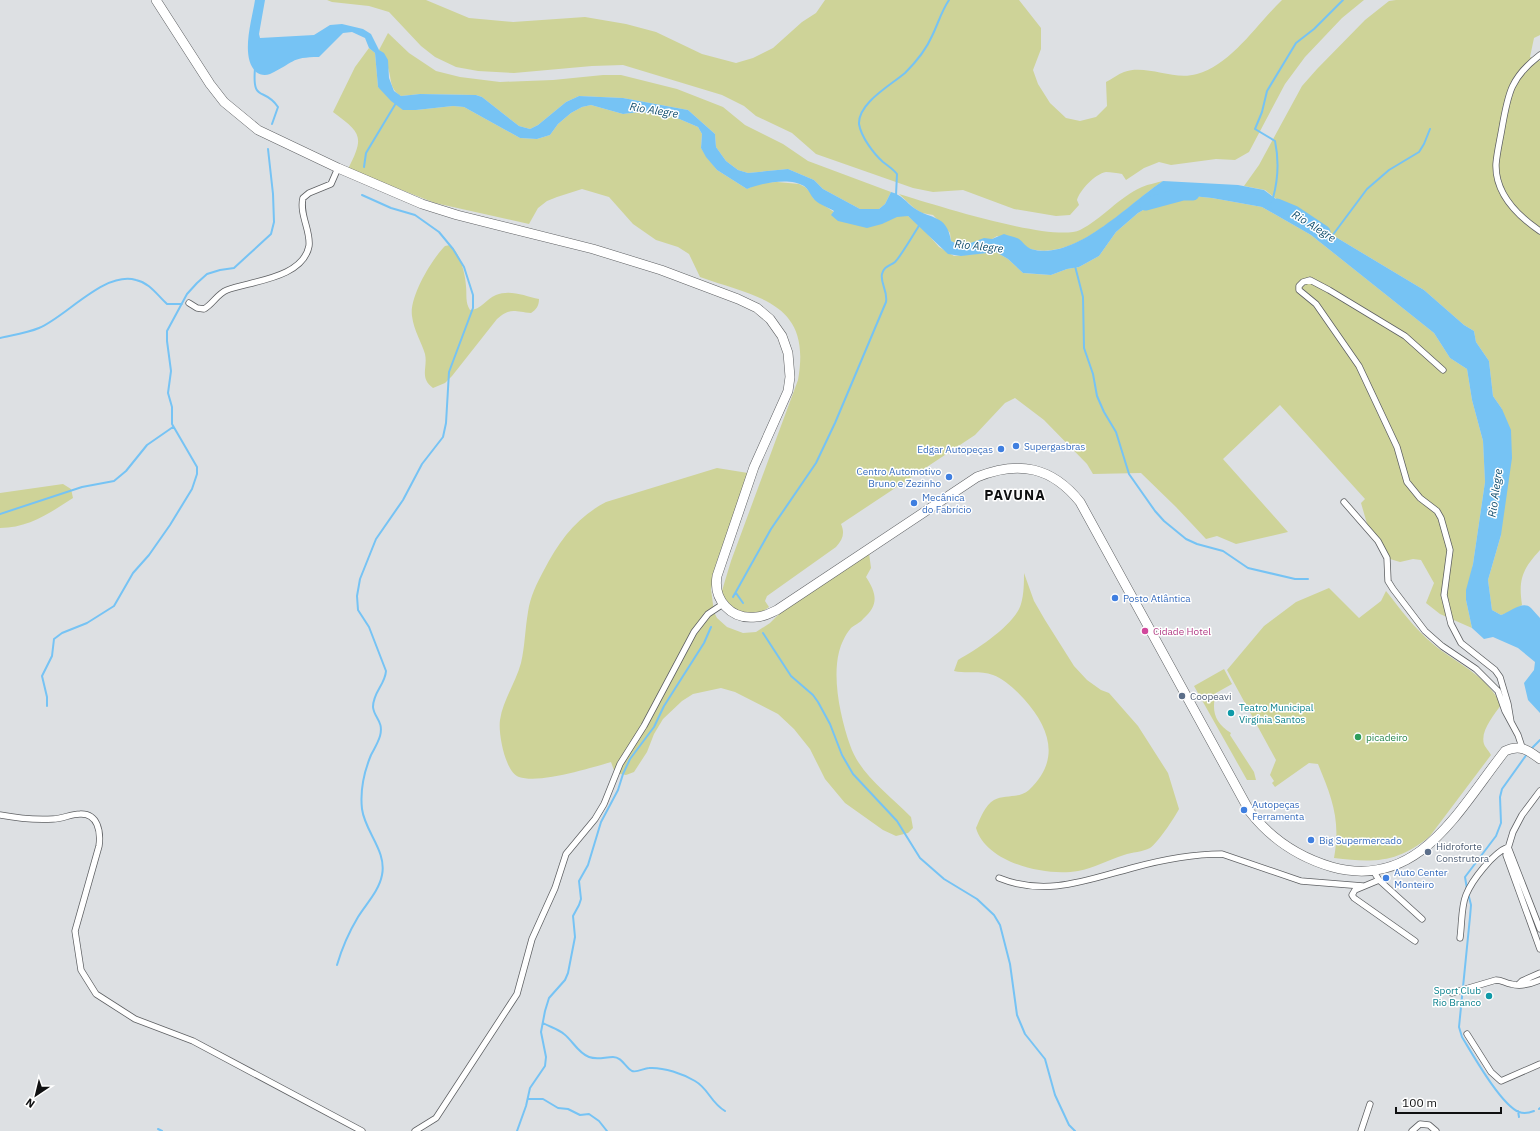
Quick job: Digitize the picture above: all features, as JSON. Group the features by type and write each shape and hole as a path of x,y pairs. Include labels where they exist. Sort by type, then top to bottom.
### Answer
{"highway":[{"path":"156,0 210,84 224,102 240,117 258,130 338,168 422,204 450,213 593,249 661,270 738,299 757,308 770,319 782,336 788,353 790,371 788,391 754,467 715,585 717,596 723,604 745,617 764,616 777,610 967,482 991,471 1008,468 1023,468 1039,471 1055,478 1069,489 1080,502 1210,742 1250,812 1262,828 1276,841 1312,861 1343,870 1376,876 1424,850 1441,833 1505,751 1512,748 1531,753"}],"street":[{"path":"1540,55 1519,74 1512,84 1505,106 1496,165 1497,177 1509,202 1529,224 1540,231"},
{"path":"189,303 197,308 204,309 216,297 227,290 261,281 298,266 303,260 309,245 303,208 304,198 309,193 331,184 338,168"},
{"path":"1443,370 1405,336 1335,294 1310,280 1303,282 1299,286 1299,290 1316,304 1359,366 1397,447 1407,482 1420,498 1438,511 1450,550 1444,595 1451,624 1461,643 1495,670 1500,677 1508,704 1511,722"},
{"path":"1344,502 1378,541 1384,551 1387,558 1388,581 1398,599 1432,639 1471,665 1494,686 1498,691 1518,735 1531,753"},
{"path":"415,1131 436,1118 517,994 532,939 555,888 566,854 595,819 604,804 620,764 644,726 694,632 708,614 723,604"},
{"path":"1540,791 1522,814 1508,847 1506,856 1508,865 1540,949"},
{"path":"0,815 48,819 80,814 90,816 96,822 100,834 99,846 75,931 81,970 96,994 135,1019 193,1042 362,1131"},
{"path":"1460,938 1466,895 1470,887 1495,854 1508,847"},
{"path":"1508,847 1540,929"},
{"path":"999,878 1024,887 1061,885 1080,882 1163,861 1209,854 1222,854 1301,881 1363,886"},
{"path":"1415,941 1354,898 1353,893 1376,876 1422,919"},
{"path":"1519,984 1522,981 1540,973"},
{"path":"1452,993 1496,980 1502,980 1512,984 1525,985 1540,980"},
{"path":"1467,1034 1491,1072 1501,1081 1540,1064"},
{"path":"1361,1131 1370,1104"},
{"path":"1412,1131 1420,1124 1429,1125 1436,1131"}],"green space":[{"path":"327,0 426,0 469,18 513,22 585,17 626,24 656,32 702,54 736,63 753,58 773,48 802,22 816,13 825,0 1019,0 1041,28 1041,49 1033,70 1038,84 1050,103 1066,118 1080,121 1096,117 1107,106 1106,82 1122,73 1133,70 1142,70 1188,76 1209,69 1221,62 1243,43 1282,0 1364,0 1342,18 1305,57 1285,84 1249,152 1235,160 1216,159 1171,165 1159,162 1144,168 1126,180 1122,174 1108,172 1102,173 1085,187 1077,200 1079,205 1070,215 1056,216 1014,209 963,190 933,192 913,188 816,154 792,133 756,116 744,106 722,95 623,65 592,66 514,73 478,71 456,67 435,57 421,46 389,12 369,6 332,2"},
{"path":"1540,0 1540,35 1534,38 1530,57 1540,61 1540,550 1529,563 1523,574 1521,581 1522,605 1501,615 1492,610 1488,580 1501,535 1502,409 1493,396 1489,361 1476,342 1474,331 1464,325 1424,290 1314,224 1302,219 1265,190 1244,186 1259,165 1302,86 1365,20 1389,1"},
{"path":"388,33 409,53 436,71 460,77 500,82 621,75 677,89 723,107 745,125 783,144 808,161 891,192 885,204 879,209 860,209 823,189 814,180 788,169 748,173 738,170 726,161 716,147 715,134 688,110 623,98 579,96 566,102 538,125 530,129 519,126 482,97 476,95 420,94 401,96 394,90 386,61 379,50"},
{"path":"369,48 375,53 378,87 416,110 453,106 464,107 520,138 537,139 550,135 558,124 571,113 582,107 591,105 623,114 639,112 670,115 698,127 702,134 701,148 717,170 747,189 759,183 777,182 799,184 811,193 813,198 834,212 908,216 925,231 939,247 954,256 996,252 1008,259 1023,273 1051,275 1067,269 1079,267 1099,256 1116,232 1138,213 1164,198 1182,195 1212,198 1262,207 1311,235 1434,333 1450,358 1467,369 1472,400 1483,441 1485,482 1466,600 1472,628 1440,614 1426,603 1434,583 1421,560 1413,559 1400,562 1390,559 1370,534 1361,503 1365,499 1280,405 1223,459 1288,532 1236,544 1217,536 1206,539 1141,473 1093,474 1087,464 1044,420 1015,398 1005,403 975,435 841,524 843,536 836,547 767,596 765,601 769,607 758,615 739,615 721,594 731,561 798,380 800,354 797,334 789,319 776,307 761,298 700,277 689,254 678,247 656,240 633,224 609,197 582,189 557,197 547,201 538,208 529,224 435,203 348,169 357,149 357,136 350,125 333,112 355,67"},
{"path":"1163,181 1102,228 1084,239 1067,247 1049,250 1031,249 997,236 992,239 966,244 956,243 951,241 950,233 933,215 922,213 914,208 899,194 992,221 1020,227 1066,233 1080,230 1096,220 1134,191"},
{"path":"450,245 457,253 463,269 468,307 470,310 474,310 492,297 501,293 518,294 539,299 539,301 537,308 531,313 513,311 502,315 497,319 452,376 445,383 433,388 426,380 426,359 414,326 412,308 422,279 428,269 445,246"},
{"path":"717,468 748,473 716,564 711,589 714,612 717,618 727,627 743,633 756,632 770,623 789,604 869,553 871,568 866,577 874,594 874,604 868,614 852,627 841,646 836,675 838,699 847,735 855,756 876,784 911,817 913,828 908,833 896,836 883,830 845,803 825,779 810,749 794,729 778,714 735,692 721,688 693,694 682,701 663,719 654,734 647,752 634,772 626,775 615,773 611,762 552,777 528,779 514,774 510,768 501,742 500,720 521,663 528,612 532,596 541,575 556,549 578,522 606,502"},
{"path":"63,484 71,489 73,498 38,519 20,525 0,528 0,493"},
{"path":"1024,573 1034,601 1074,666 1087,680 1101,690 1109,693 1138,726 1168,773 1179,809 1170,824 1150,848 1124,855 1078,871 1050,872 1019,865 1004,859 982,840 976,828 983,812 991,802 998,798 1021,795 1029,790 1039,779 1045,767 1048,756 1048,744 1040,721 1033,710 1014,689 1006,682 993,675 978,672 954,671 958,660 994,636 1011,620 1017,612 1023,596"},
{"path":"1329,588 1359,618 1381,601 1386,591 1420,632 1442,651 1480,678 1495,695 1501,705 1488,723 1483,739 1484,744 1491,755 1430,836 1407,852 1385,859 1348,860 1334,858 1336,844 1336,821 1331,799 1318,764 1309,763 1275,787 1272,783 1274,781 1270,775 1276,760 1227,670 1264,626 1296,602"},
{"path":"1224,669 1232,684 1216,693 1214,711 1221,725 1231,733 1230,735 1254,772 1256,780 1247,780 1194,686"}],"water":[{"path":"255,0 265,0 259,34 260,38 314,35 330,25 342,24 363,29 371,34 379,50 384,53 388,60 389,78 394,91 401,96 420,94 476,95 482,97 519,126 530,129 538,125 566,102 579,96 623,98 688,110 715,134 716,147 726,161 738,170 748,173 788,169 814,180 823,189 860,209 879,209 885,204 891,192 895,193 920,212 942,222 949,232 951,241 957,244 968,244 984,238 992,239 1004,234 1019,239 1031,249 1048,251 1065,247 1083,239 1101,228 1163,181 1238,185 1264,190 1302,219 1314,224 1424,290 1464,325 1474,331 1476,342 1489,361 1493,396 1502,409 1511,430 1512,458 1501,535 1488,580 1492,610 1501,615 1516,607 1524,605 1531,608 1540,618 1540,713 1528,700 1524,683 1534,670 1535,662 1518,648 1493,637 1484,639 1472,628 1466,600 1466,590 1473,564 1485,482 1483,441 1472,400 1467,369 1450,358 1434,333 1311,235 1262,207 1212,198 1182,195 1164,198 1138,213 1116,232 1099,256 1079,267 1067,269 1051,275 1023,273 1008,259 996,252 961,256 948,254 908,216 897,217 882,224 867,228 838,221 831,215 834,211 817,202 804,186 798,183 784,181 747,189 717,170 706,157 701,148 702,134 698,127 670,115 639,112 623,114 591,105 582,107 571,113 558,124 550,135 537,139 520,138 464,107 453,106 403,110 391,101 378,87 375,53 369,48 365,38 352,32 343,33 319,57 297,59 270,74 261,74 256,72 251,65 248,48 248,38"}],"waterway":[{"path":"896,195 897,174 879,159 868,145 860,129 860,116 869,102 905,73 920,56 930,41 949,0"},
{"path":"1273,198 1277,170 1275,141 1255,129 1262,112 1267,91 1296,43 1314,29 1343,0"},
{"path":"255,68 255,86 257,91 268,97 278,107 272,124"},
{"path":"364,167 366,153 396,103"},
{"path":"1332,236 1367,189 1389,170 1419,152 1430,129"},
{"path":"47,706 47,697 42,676 52,656 54,639 62,633 87,623 114,606 133,573 149,555 170,525 192,489 197,474 197,467 172,424 172,407 168,393 171,371 167,331 187,294 197,283 207,274 234,268 271,234 274,222 273,194 268,149"},
{"name":"Rio Alegre","path":"1146,204 1183,194 1193,194"},
{"path":"337,965 343,946 352,928 378,886 382,875 383,866 379,850 364,817 362,809 362,795 366,768 381,731 380,723 373,707 375,697 384,680 386,671 369,627 358,610 357,596 360,579 376,539 403,500 422,464 443,437 446,423 449,372 473,308 473,295 464,267 453,249 439,232 415,215 391,208 362,195"},
{"name":"Rio Alegre","path":"1277,205 1294,212 1324,232"},
{"path":"733,597 771,529 816,463 835,423 886,302 886,294 882,281 883,271 898,259 920,224"},
{"path":"1075,266 1083,297 1084,348 1093,374 1097,396 1104,412 1116,432 1129,474 1155,511 1164,521 1186,539 1197,544 1223,551 1248,568 1295,579 1308,579"},
{"path":"0,338 25,333 39,328 61,315 98,288 111,282 124,279 136,280 145,284 167,304 182,304"},
{"path":"0,514 82,487 114,481 126,471 147,445 173,427"},
{"path":"736,593 743,603"},
{"path":"517,1131 526,1106 530,1088 545,1066 546,1057 541,1032 545,1011 549,998 565,980 568,973 575,937 573,916 581,899 579,881 588,865 601,822 618,790 630,759 654,727 664,706 704,643 711,627"},
{"path":"763,633 791,676 813,695 818,702 830,724 842,755 853,774 897,821 920,858 944,879 977,899 994,915 1000,925 1010,964 1017,1015 1025,1034 1045,1059 1055,1095 1069,1125 1075,1131"},
{"path":"1531,749 1540,740"},
{"path":"1467,889 1465,877 1496,836 1501,823 1500,797 1502,789 1527,754"},
{"path":"1468,893 1471,905 1459,1027 1462,1037 1480,1067 1504,1100 1512,1108 1519,1112 1526,1113 1534,1111"},
{"path":"543,1023 562,1032 582,1053 589,1057 616,1057 632,1071 655,1068 690,1078 700,1084 716,1104 725,1111"},
{"path":"528,1099 543,1099 558,1108 568,1109 580,1115 589,1114 599,1121 607,1131"},
{"path":"1518,1111 1519,1117"},
{"path":"158,1129 162,1131"}],"place":[{"name":"Supergasbras","path":"1016,446"},
{"name":"Edgar Autopeças","path":"1001,449"},
{"name":"Centro Automotivo Bruno e Zezinho","path":"949,477"},
{"name":"Mecânica do Fabrício","path":"914,503"},
{"name":"Posto Atlântica","path":"1115,598"},
{"name":"Cidade Hotel","path":"1145,631"},
{"name":"Coopeavi","path":"1182,696"},
{"name":"Teatro Municipal Virgínia Santos","path":"1231,713"},
{"name":"picadeiro","path":"1358,737"},
{"name":"Autopeças Ferramenta","path":"1244,810"},
{"name":"Big Supermercado","path":"1311,840"},
{"name":"Hidroforte Construtora","path":"1428,852"},
{"name":"Auto Center Monteiro","path":"1386,878"},
{"name":"Sport Club Rio Branco","path":"1489,996"}],"district":[{"name":"PAVUNA","path":"1015,495"}]}
